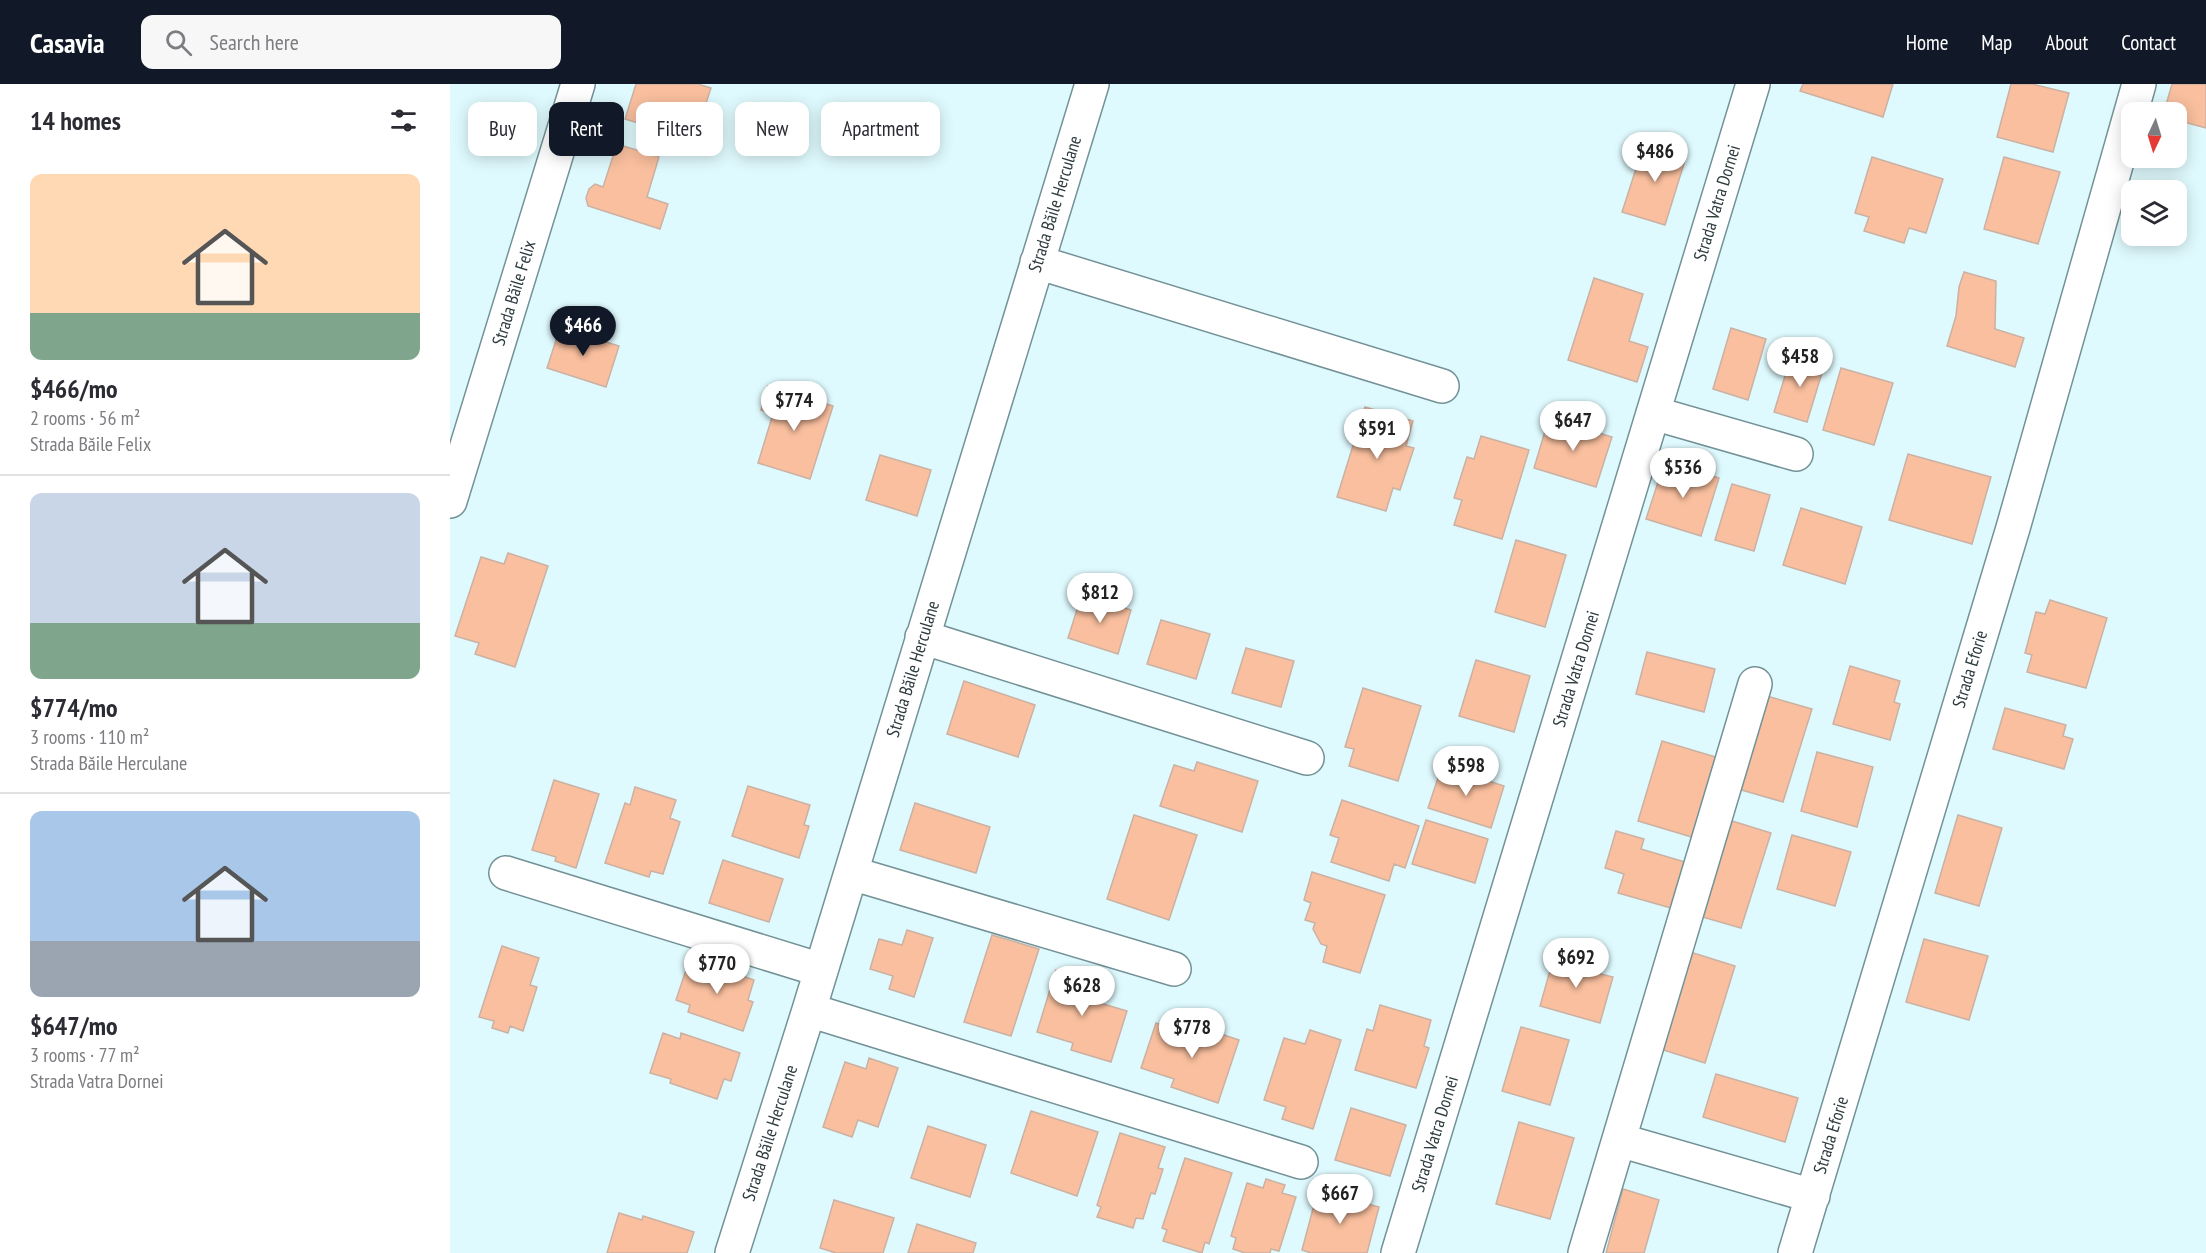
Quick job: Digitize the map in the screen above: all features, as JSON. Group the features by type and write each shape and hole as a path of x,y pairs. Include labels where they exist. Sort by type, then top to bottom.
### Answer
{"street":[{"name":"Strada Băile Felix","path":"450,501 578,84"},
{"name":"Strada Băile Herculane","path":"732,1253 809,1010 1092,84"},
{"name":"Strada Vatra Dornei","path":"1398,1253 1753,84"},
{"name":"Strada Eforie","path":"1795,1253 2013,528 2139,84"},
{"path":"1037,262 1442,386"},
{"path":"1653,413 1796,454"},
{"path":"922,637 1308,758"},
{"path":"1585,1253 1755,684"},
{"path":"506,873 821,970"},
{"path":"851,873 1174,969"},
{"path":"809,1010 1301,1162"},
{"path":"1619,1140 1813,1196"}],"building":[{"path":"636,84 698,84 711,88 706,102 636,102 636,122 625,119"},
{"path":"1803,84 1893,84 1883,117 1800,91"},
{"path":"2011,84 2032,84 2069,93 2053,152 1997,137"},
{"path":"2172,84 2206,84 2206,128 2187,123 2187,102 2167,102"},
{"path":"1645,141 1687,154 1665,225 1622,212"},
{"path":"624,146 636,150 636,156 659,157 647,197 668,204 660,229 588,206 586,198 589,189 595,184 603,187 613,156 624,156"},
{"path":"1872,157 1943,179 1926,233 1909,228 1904,243 1864,231 1869,217 1855,213"},
{"path":"2004,157 2060,172 2038,244 1984,229"},
{"path":"1964,272 1996,281 1995,329 2024,338 2015,367 1947,346 1956,316 1959,287"},
{"path":"1594,278 1643,294 1629,341 1648,347 1637,382 1568,360"},
{"path":"560,328 619,346 606,387 547,368"},
{"path":"1731,328 1766,339 1748,400 1713,389"},
{"path":"1792,353 1825,363 1807,422 1774,412"},
{"path":"1841,368 1893,383 1874,445 1823,430"},
{"path":"768,386 833,406 810,479 758,463 773,414 761,410"},
{"path":"1365,407 1413,421 1406,446 1414,448 1400,490 1393,488 1386,511 1337,497"},
{"path":"1549,418 1612,437 1596,487 1534,468"},
{"path":"1481,436 1529,450 1502,539 1454,525 1462,500 1454,498 1467,457 1474,459"},
{"path":"1908,454 1991,477 1972,544 1889,520"},
{"path":"880,455 931,470 917,516 866,500"},
{"path":"1665,461 1719,478 1701,536 1646,519"},
{"path":"1732,484 1770,495 1754,551 1715,540"},
{"path":"1801,508 1862,527 1845,584 1783,565"},
{"path":"1516,540 1566,555 1545,627 1495,612"},
{"path":"508,553 548,566 515,667 475,654 479,643 455,636 481,557 504,564"},
{"path":"1082,594 1131,610 1118,654 1068,638"},
{"path":"2050,600 2107,618 2086,688 2027,672 2032,655 2025,653 2036,612 2045,614"},
{"path":"1161,620 1210,634 1196,679 1147,664"},
{"path":"1246,648 1294,661 1281,707 1232,693"},
{"path":"1647,652 1715,669 1704,712 1636,694"},
{"path":"1476,660 1530,676 1514,732 1459,716"},
{"path":"1850,666 1900,681 1894,702 1900,704 1890,740 1833,724"},
{"path":"964,681 1035,705 1018,757 947,734"},
{"path":"1363,688 1421,706 1398,781 1349,766 1354,749 1345,747"},
{"path":"1760,694 1812,709 1783,802 1731,787"},
{"path":"2005,708 2066,725 2063,736 2073,739 2064,769 1993,749"},
{"path":"1662,741 1719,758 1695,838 1638,821"},
{"path":"1817,752 1873,767 1857,827 1801,811"},
{"path":"1197,762 1258,781 1242,832 1160,806 1174,765 1194,771"},
{"path":"1442,766 1504,786 1491,828 1428,808"},
{"path":"554,780 599,794 576,868 555,861 556,857 532,850"},
{"path":"748,786 810,805 804,825 809,826 799,858 732,836"},
{"path":"635,787 676,800 670,818 680,822 663,874 651,871 649,877 605,863 625,803 630,805"},
{"path":"1342,800 1419,826 1405,868 1394,864 1389,881 1331,862 1339,838 1330,835"},
{"path":"915,803 990,827 976,873 900,850"},
{"path":"1134,815 1197,835 1169,920 1107,899"},
{"path":"1958,815 2002,828 1979,906 1935,893"},
{"path":"1426,820 1488,839 1475,883 1412,864"},
{"path":"1729,820 1771,833 1741,928 1699,916"},
{"path":"1616,831 1644,839 1641,849 1685,862 1671,908 1618,893 1624,874 1605,868"},
{"path":"1792,835 1851,852 1835,906 1777,889"},
{"path":"723,860 783,879 769,922 709,903"},
{"path":"1312,872 1385,895 1360,973 1323,962 1327,946 1321,944 1313,929 1315,923 1305,920 1311,903 1304,900"},
{"path":"907,930 933,938 914,997 889,989 893,976 870,969 879,939 902,945"},
{"path":"992,935 1039,949 1011,1036 964,1022"},
{"path":"1924,939 1988,956 1969,1020 1906,1002"},
{"path":"502,946 539,958 530,985 537,987 523,1031 510,1026 508,1033 492,1028 494,1021 479,1017"},
{"path":"1687,951 1735,966 1705,1063 1657,1048"},
{"path":"1555,953 1595,964 1593,972 1613,977 1600,1023 1540,1006"},
{"path":"689,961 703,966 704,963 754,980 748,1000 753,1002 743,1031 688,1012 690,1005 676,1000"},
{"path":"1056,970 1106,985 1100,1003 1127,1011 1111,1062 1071,1050 1073,1043 1037,1032"},
{"path":"1380,1005 1431,1020 1424,1046 1429,1048 1416,1088 1355,1070 1367,1029 1373,1031"},
{"path":"1156,1023 1185,1033 1188,1023 1239,1040 1218,1103 1171,1087 1174,1079 1141,1068"},
{"path":"1521,1027 1569,1040 1550,1105 1502,1091"},
{"path":"1310,1030 1341,1040 1313,1129 1282,1119 1286,1107 1264,1100 1284,1038 1305,1044"},
{"path":"663,1033 680,1039 681,1033 740,1053 731,1081 724,1079 717,1099 670,1083 671,1079 650,1073"},
{"path":"869,1058 898,1068 878,1127 858,1120 852,1137 823,1127 845,1062 866,1069"},
{"path":"1716,1074 1798,1098 1785,1142 1703,1117"},
{"path":"1351,1108 1406,1125 1390,1176 1335,1160"},
{"path":"1031,1111 1098,1132 1077,1196 1011,1173"},
{"path":"1519,1122 1574,1138 1550,1219 1496,1204"},
{"path":"928,1126 986,1145 970,1197 911,1178"},
{"path":"1120,1133 1165,1147 1158,1168 1163,1169 1155,1194 1151,1193 1143,1219 1136,1218 1133,1228 1097,1217 1101,1207 1097,1205"},
{"path":"1185,1158 1232,1173 1209,1244 1205,1242 1202,1253 1163,1241 1167,1230 1162,1228"},
{"path":"1266,1179 1285,1185 1282,1193 1296,1197 1279,1251 1271,1249 1270,1253 1245,1253 1233,1249 1236,1238 1231,1236 1247,1183 1263,1188"},
{"path":"1623,1189 1659,1200 1644,1253 1606,1253"},
{"path":"1318,1190 1379,1207 1367,1253 1311,1253 1302,1250"},
{"path":"834,1200 894,1218 883,1253 836,1253 820,1248"},
{"path":"619,1213 642,1220 643,1216 694,1232 687,1253 607,1253"},
{"path":"917,1224 976,1243 973,1253 908,1253"}]}
